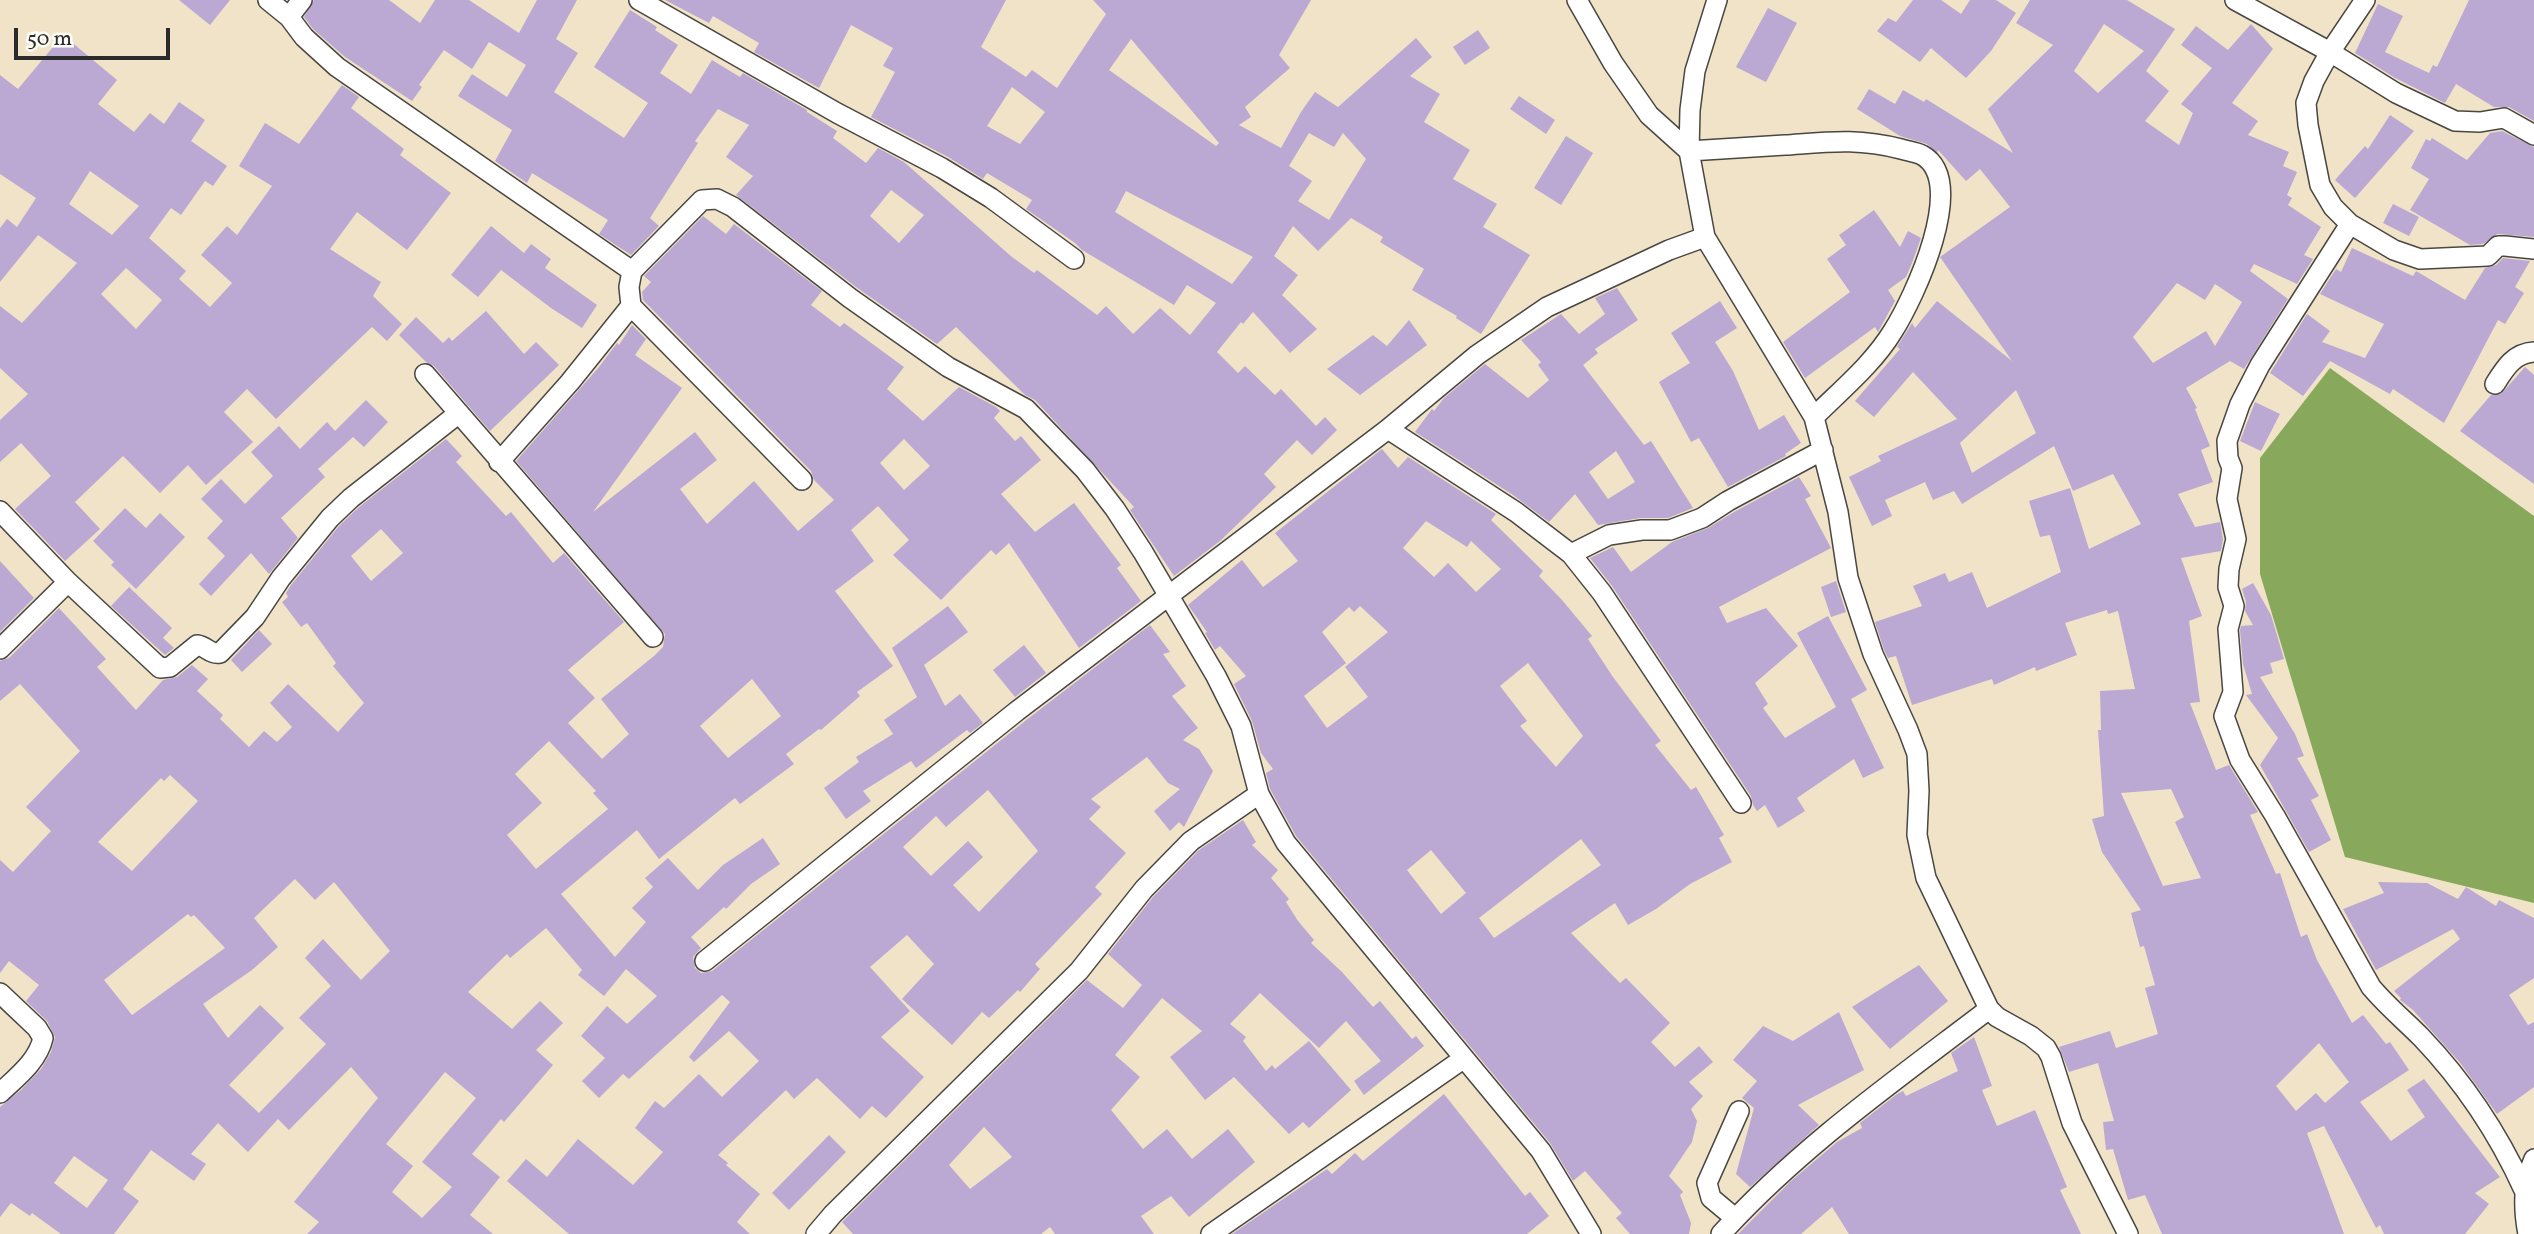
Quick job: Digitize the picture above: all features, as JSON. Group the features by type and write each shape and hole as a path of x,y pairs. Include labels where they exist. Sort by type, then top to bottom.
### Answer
{"street":[{"path":"268,0 289,17 304,37 337,67 632,271"},
{"path":"289,17 302,0"},
{"path":"639,0 837,113 942,168 990,198 1074,260"},
{"path":"1577,0 1613,63 1650,115 1689,151 1845,140 1885,145 1923,155 1938,173 1938,222 1916,288 1893,332 1867,365 1814,417"},
{"path":"1717,0 1695,71 1689,151 1705,237 1814,417 1838,512 1848,578 1873,654 1917,754 1917,835 1926,878 1989,1009 2046,1048 2072,1123 2129,1234"},
{"path":"2235,0 2330,52 2396,93 2455,121 2480,122 2504,118 2534,135"},
{"path":"2365,0 2330,52 2306,103 2320,185 2333,207 2350,224 2393,250 2420,259 2488,256 2498,246 2534,249"},
{"path":"802,480 631,306 629,286 632,271 702,200 717,199 733,207 850,298 948,367 1026,409 1085,470 1115,509 1170,595 1216,676 1241,726 1259,794 1286,843 1541,1151 1591,1234"},
{"path":"2350,224 2260,365 2240,404 2227,442 2232,468 2227,499 2236,539 2228,587 2234,606 2228,629 2233,692 2224,716 2240,760 2275,816 2371,987 2385,1004 2422,1038 2474,1101 2493,1128 2524,1190"},
{"path":"705,961 1017,710 1388,429 1477,355 1547,307 1670,250 1705,237"},
{"path":"499,462 631,306"},
{"path":"2495,384 2515,358 2534,352"},
{"path":"425,374 653,637"},
{"path":"0,512 68,582 160,668 170,667 197,645 220,653 255,617 281,578 330,517 459,413"},
{"path":"1388,429 1516,512 1570,554 1602,593 1741,803"},
{"path":"1570,554 1609,535 1642,530 1670,530 1702,518 1823,450"},
{"path":"0,649 68,582"},
{"path":"816,1234 833,1214 1079,971 1144,889 1191,841 1259,794"},
{"path":"0,993 37,1028 43,1038 40,1049 30,1064 0,1093"},
{"path":"1721,1234 1800,1155 1836,1124 1989,1009"},
{"path":"1210,1234 1463,1059"},
{"path":"1735,1218 1711,1198 1707,1182 1739,1111"},
{"path":"2528,1234 2524,1190 2534,1159"}],"green space":[{"path":"2330,368 2534,516 2534,903 2345,857 2260,574 2260,458"}],"building":[{"path":"179,0 230,0 210,25"},
{"path":"314,0 389,0 420,23 435,0 469,0 519,33 537,0 577,0 556,39 578,53 554,92 624,138 648,103 594,67 630,10 657,27 655,30 678,45 660,73 691,94 712,60 740,77 743,73 807,110 837,131 833,138 866,163 878,148 904,162 1012,257 1034,273 1037,270 1097,315 1106,306 1133,334 1160,308 1190,335 1216,303 1187,285 1174,305 1082,250 1026,209 1032,200 987,173 983,179 948,157 871,117 895,72 883,66 893,48 851,25 819,88 754,52 759,43 713,16 709,23 665,0 1006,0 981,47 1026,77 1032,70 1057,88 1106,14 1093,0 1311,0 1279,55 1290,68 1245,107 1251,117 1239,125 1281,148 1315,92 1338,107 1416,38 1432,57 1410,76 1440,94 1424,122 1470,150 1453,179 1497,204 1483,227 1530,255 1481,334 1456,318 1457,316 1412,290 1424,269 1380,242 1383,237 1351,218 1318,251 1293,226 1274,256 1298,275 1282,295 1317,329 1290,353 1253,312 1243,324 1241,322 1217,352 1238,373 1245,366 1275,395 1281,389 1316,426 1325,417 1337,430 1312,455 1297,440 1264,474 1276,487 1220,541 1174,576 1130,510 1134,507 1035,400 1025,395 956,327 937,344 856,287 736,195 753,176 726,157 749,125 718,109 695,141 698,143 650,218 659,226 631,255 599,234 608,220 532,173 527,183 495,161 512,130 458,96 472,74 507,97 526,65 489,42 472,69 444,50 419,85 422,87 412,101 345,57 313,29 304,17","holes":["1131,39 1219,143 1216,146 1109,70","1012,87 1045,112 1020,144 987,126","1309,133 1334,147 1343,133 1366,159 1329,220 1298,201 1312,181 1289,166","891,190 924,215 899,243 870,216","1126,191 1253,257 1232,284 1115,212"]},
{"path":"1913,0 1941,0 1961,14 1970,0 1996,0 2016,13 1991,51 1966,78 1931,48 1920,62 1877,31 1888,18 1896,22"},
{"path":"2030,0 2127,0 2175,29 2146,71 2169,91 2145,121 2179,145 2193,113 2181,104 2212,68 2181,45 2196,26 2228,50 2251,24 2273,49 2232,103 2258,121 2248,135 2289,152 2283,166 2297,172 2287,195 2292,198 2288,205 2321,227 2304,255 2313,259 2297,284 2254,264 2250,271 2288,299 2244,369 2230,361 2186,388 2197,408 2195,409 2210,446 2201,450 2213,482 2178,494 2195,527 2220,522 2223,539 2221,551 2181,558 2202,616 2189,621 2200,702 2190,703 2216,770 2229,765 2258,812 2250,815 2276,874 2280,873 2301,937 2307,934 2317,960 2352,1023 2363,1015 2386,1044 2390,1042 2409,1070 2360,1102 2391,1141 2425,1117 2407,1090 2424,1079 2500,1177 2475,1193 2489,1204 2465,1234 2384,1234 2380,1225 2376,1228 2324,1126 2307,1133 2344,1234 2162,1234 2145,1195 2128,1200 2113,1149 2106,1150 2103,1122 2114,1121 2098,1063 2069,1072 2059,1047 2110,1031 2116,1048 2158,1034 2145,988 2155,985 2144,946 2140,947 2131,913 2141,910 2102,852 2092,819 2104,816 2098,730 2101,730 2100,691 2135,689 2118,611 2108,614 2107,610 2065,623 2077,655 2036,671 2035,667 1994,685 1992,679 1912,705 1896,656 1888,658 1884,650 1875,622 1922,606 1913,586 1945,573 1949,582 1972,572 1987,608 2061,572 2050,535 2040,537 2029,501 2070,488 2089,549 2141,524 2113,474 2073,491 2054,446 1962,504 1954,491 1933,500 1925,482 1885,500 1892,516 1872,526 1849,477 1881,461 1878,456 1957,419 1913,372 1874,417 1855,401 1900,349 1897,347 1912,323 1915,328 1937,301 2012,361 1940,257 2010,207 1980,169 1966,181 1938,150 1937,153 1927,144 1900,136 1857,109 1869,89 1895,104 1903,90 1924,102 1926,99 2013,153 1988,109 2053,45 2016,23","holes":["2104,24 2144,51 2098,93 2074,71","2177,283 2205,300 2215,284 2242,302 2215,346 2206,331 2153,363 2133,337","2016,390 2036,433 1972,473 1960,443","2171,789 2184,817 2175,822 2201,878 2163,886 2121,793","2319,1043 2349,1082 2325,1103 2316,1093 2296,1111 2276,1086"]},
{"path":"2469,0 2534,0 2534,121 2509,107 2494,107 2456,84 2445,103 2395,78 2355,53 2378,4 2403,16 2385,52 2429,73 2433,65 2437,67"},
{"path":"1768,8 1797,23 1766,82 1736,67"},
{"path":"1478,30 1490,48 1465,65 1453,47"},
{"path":"63,35 117,80 98,104 134,132 150,113 164,124 179,102 205,120 191,141 227,166 213,186 205,181 181,215 171,208 149,238 186,271 179,279 210,307 232,283 201,255 227,226 237,235 272,186 239,166 265,123 299,144 342,85 359,97 351,108 404,149 400,155 451,193 407,250 357,212 330,249 381,282 373,296 402,324 387,341 372,327 276,419 247,389 224,412 253,442 206,485 188,465 160,493 123,456 75,502 100,529 65,561 15,509 51,476 21,443 0,462 0,420 28,394 0,368 0,306 22,323 77,263 38,235 0,282 0,228 7,219 17,227 36,198 0,174 0,75 18,89","holes":["90,171 139,206 112,235 69,204","126,268 162,300 136,329 101,294"]},
{"path":"1519,96 1555,120 1546,134 1510,109"},
{"path":"2390,115 2414,131 2355,198 2335,180 2365,146 2368,149"},
{"path":"2502,131 2534,147 2534,237 2497,234 2483,244 2470,245 2410,210 2429,179 2411,168 2426,139 2430,141 2432,138 2467,160 2490,133"},
{"path":"1566,136 1593,153 1561,205 1534,188"},
{"path":"2393,204 2419,217 2409,236 2383,223"},
{"path":"1874,210 1900,247 1908,231 1921,238 1912,263 1906,277 1888,290 1895,301 1878,332 1875,327 1805,378 1783,342 1850,292 1827,259 1846,245 1839,235"},
{"path":"703,216 726,234 734,224 822,291 811,305 840,327 844,323 904,367 887,389 923,421 959,387 996,407 1000,411 994,418 1015,441 1021,436 1041,460 1001,494 1035,532 1074,503 1121,565 1117,568 1141,601 1079,648 1009,543 996,555 991,550 941,600 893,555 909,540 878,506 851,530 874,561 835,591 893,666 857,692 860,696 821,730 786,754 794,764 740,804 735,798 659,859 637,830 561,894 615,957 646,922 632,908 653,887 645,878 668,858 698,890 723,865 763,838 780,864 751,884 726,909 724,907 691,937 701,948 693,957 695,968 701,973 712,971 1025,721 1150,625 1170,652 1163,654 1186,686 1172,696 1198,728 1183,740 1199,749 1213,771 1184,827 1179,822 1170,831 1154,811 1180,789 1168,783 1147,757 1091,799 1101,807 1089,819 1126,853 1095,887 1102,894 1035,964 1040,969 1020,992 1018,990 989,1018 982,1012 952,1045 902,999 934,964 907,935 870,967 910,1011 881,1037 924,1077 886,1118 872,1106 860,1119 817,1078 794,1099 786,1090 718,1155 760,1194 737,1222 750,1234 569,1234 507,1181 526,1159 547,1177 578,1139 633,1185 663,1152 635,1128 655,1101 664,1108 699,1074 722,1097 759,1061 729,1031 694,1062 689,1057 730,1002 722,995 629,1079 623,1074 599,1098 582,1081 605,1058 581,1036 607,1006 627,1024 657,996 626,969 604,996 578,975 582,970 546,928 510,958 507,954 468,992 512,1029 540,1001 563,1023 536,1050 553,1065 504,1122 501,1119 472,1154 500,1177 470,1215 493,1234 307,1234 319,1222 294,1202 378,1098 351,1067 289,1130 278,1119 248,1152 218,1123 191,1154 206,1164 194,1181 151,1150 123,1189 139,1201 114,1234 61,1234 32,1213 30,1216 11,1203 0,1217 0,1107 41,1069 51,1052 55,1037 47,1021 26,1001 39,985 9,961 0,973 0,860 13,872 51,831 26,807 80,751 20,684 0,701 0,661 9,658 59,608 106,659 97,667 136,710 163,680 177,677 192,665 208,679 197,691 223,715 220,719 249,747 264,731 277,742 292,727 270,703 288,684 338,732 364,703 333,666 336,663 307,623 301,627 282,602 288,597 286,593 291,585 339,526 359,507 446,439 462,456 456,462 506,516 511,512 553,563 564,553 624,622 568,670 595,698 568,723 602,759 629,734 601,699 663,647 665,634 516,461 617,343 619,345 632,325 646,339 635,355 682,388 593,512 695,432 717,460 680,489 707,524 754,481 798,531 834,500 814,480 811,471 643,300 642,292 651,282 644,276","holes":["904,439 930,466 904,490 880,463","381,529 403,553 371,581 351,556","752,679 781,716 728,758 700,726","549,741 596,791 593,793 608,809 536,869 507,835 542,803 515,774","170,775 198,801 132,871 98,842 161,778 164,781","988,790 1038,851 979,912 953,885 983,857 968,841 931,876 903,847 936,816 946,827","295,879 315,900 334,882 390,951 361,980 323,939 305,958 331,986 299,1018 326,1044 259,1113 229,1085 284,1028 260,1005 228,1038 203,1004 252,970 278,947 254,918","188,914 191,917 194,915 225,948 132,1015 104,980","445,1072 476,1098 422,1162 452,1187 422,1218 392,1192 413,1166 386,1144","74,1156 108,1180 87,1208 54,1183"]},
{"path":"491,226 524,253 531,244 551,259 545,268 597,305 582,328 501,270 478,297 451,275"},
{"path":"2352,248 2413,276 2416,271 2465,300 2485,268 2496,265 2503,258 2530,261 2515,287 2524,293 2505,324 2498,320 2444,423 2393,389 2390,394 2330,361 2303,396 2270,373 2307,314 2330,331 2322,342 2365,358 2384,324 2320,294 2336,269 2341,272"},
{"path":"1617,288 1638,320 1595,349 1598,353 1583,365 1644,445 1651,441 1693,508 1668,518 1640,518 1598,525 1575,494 1549,522 1513,495 1415,432 1432,409 1434,411 1444,398 1485,364 1528,398 1549,380 1538,365 1541,362 1521,340 1561,314 1579,334 1605,314 1595,298","holes":["1616,451 1635,482 1608,499 1589,472"]},
{"path":"1720,301 1737,328 1715,342 1733,371 1759,430 1784,415 1801,443 1785,454 1786,456 1728,487 1699,438 1691,442 1659,382 1690,363 1671,333"},
{"path":"486,311 524,354 536,342 559,365 490,431 434,366 426,362 399,335 416,317 443,343 449,337 452,341"},
{"path":"1409,320 1427,345 1360,395 1327,369 1373,335 1387,346"},
{"path":"2525,367 2534,375 2534,484 2460,431 2491,395 2501,394"},
{"path":"366,400 388,422 364,447 353,437 318,469 325,477 281,518 298,538 269,574 251,553 211,596 199,584 225,556 207,538 223,521 201,499 221,479 245,504 273,476 251,452 279,426 300,449 327,422 335,431"},
{"path":"2255,402 2280,414 2261,451 2240,441"},
{"path":"1382,449 1398,468 1408,457 1496,514 1491,520 1543,571 1539,576 1592,636 1588,639 1661,741 1655,745 1691,790 1696,787 1724,835 1719,838 1732,862 1690,884 1628,925 1615,903 1571,933 1620,983 1626,978 1670,1023 1651,1042 1675,1067 1699,1046 1713,1062 1689,1082 1703,1096 1691,1109 1697,1121 1692,1142 1669,1176 1683,1192 1680,1195 1691,1223 1689,1234 1630,1234 1616,1218 1622,1213 1585,1171 1573,1181 1550,1143 1296,836 1270,789 1266,773 1273,769 1261,753 1252,721 1234,684 1246,676 1220,646 1215,650 1205,633 1207,632 1188,605 1242,560 1263,587 1298,561 1275,533","holes":["1426,521 1467,547 1471,541 1501,569 1476,592 1448,563 1434,577 1403,548","1360,606 1388,632 1345,667 1368,697 1327,728 1304,696 1346,663 1322,632 1349,607 1354,612","1528,663 1583,736 1556,767 1520,726 1527,721 1500,686","1581,839 1601,865 1494,938 1479,918","1431,850 1466,893 1441,914 1407,870"]},
{"path":"1799,477 1811,496 1805,499 1831,548 1719,607 1727,623 1766,608 1798,646 1755,683 1768,704 1763,708 1785,738 1836,707 1797,633 1828,616 1867,690 1851,699 1884,768 1863,778 1854,759 1797,798 1805,811 1778,828 1765,805 1757,811 1751,796 1612,586 1590,558 1613,547 1631,572 1672,542 1708,528"},
{"path":"125,508 146,528 160,513 185,537 136,589 111,565 114,562 93,541"},
{"path":"0,561 34,598 0,632"},
{"path":"1836,581 1846,612 1831,617 1821,587"},
{"path":"2253,583 2271,615 2284,659 2270,663 2273,673 2260,677 2295,734 2304,756 2297,758 2319,796 2311,800 2331,840 2309,852 2260,765 2278,738 2246,695 2252,694 2243,664 2240,630 2241,626 2253,625 2245,611 2246,602 2242,589"},
{"path":"129,587 172,628 163,638 174,648 165,655 111,606"},
{"path":"948,606 968,632 924,665 945,706 960,694 983,723 970,733 967,730 916,768 911,761 863,791 871,801 846,819 824,788 859,762 856,757 893,734 884,720 917,697 892,648"},
{"path":"259,630 272,644 242,672 231,660"},
{"path":"1024,645 1046,673 1015,697 993,670"},
{"path":"1243,820 1256,842 1252,845 1278,870 1271,878 1289,899 1286,902 1314,940 1311,943 1373,1007 1380,1001 1412,1039 1416,1036 1424,1046 1364,1095 1354,1081 1381,1061 1346,1021 1319,1048 1260,993 1230,1024 1246,1037 1243,1041 1266,1071 1272,1065 1275,1069 1309,1041 1351,1090 1309,1128 1303,1122 1289,1134 1234,1077 1205,1100 1170,1057 1202,1031 1162,998 1115,1055 1140,1077 1111,1110 1143,1149 1167,1129 1192,1159 1228,1129 1255,1162 1189,1217 1171,1196 1141,1216 1154,1234 1055,1234 1050,1227 1041,1234 853,1234 842,1222 1087,980 1123,1008 1142,985 1108,954 1153,897 1199,850","holes":["984,1127 1012,1157 970,1189 949,1165"]},
{"path":"2378,882 2427,883 2458,899 2466,887 2496,906 2499,900 2534,918 2534,978 2509,995 2528,1025 2534,1022 2534,1087 2497,1114 2461,1064 2394,991 2460,939 2453,929 2376,970 2343,909 2384,893"},
{"path":"1919,965 1948,1001 1890,1049 1852,1007"},
{"path":"1839,1012 1864,1070 1798,1105 1819,1125 1750,1187 1736,1174 1754,1108 1742,1098 1757,1081 1733,1060 1763,1026 1793,1041"},
{"path":"1974,1037 1992,1086 1982,1090 1997,1126 2035,1110 2067,1187 2060,1190 2081,1234 1849,1234 1832,1207 1801,1234 1738,1234 1791,1181 1837,1142 1862,1128 1860,1123 1897,1094 1903,1091 1906,1096 1958,1071 1951,1053"},
{"path":"1444,1094 1525,1196 1530,1192 1549,1216 1527,1234 1232,1234 1327,1169 1332,1174 1355,1153 1363,1161"},
{"path":"829,1135 846,1152 789,1210 772,1193"}]}
